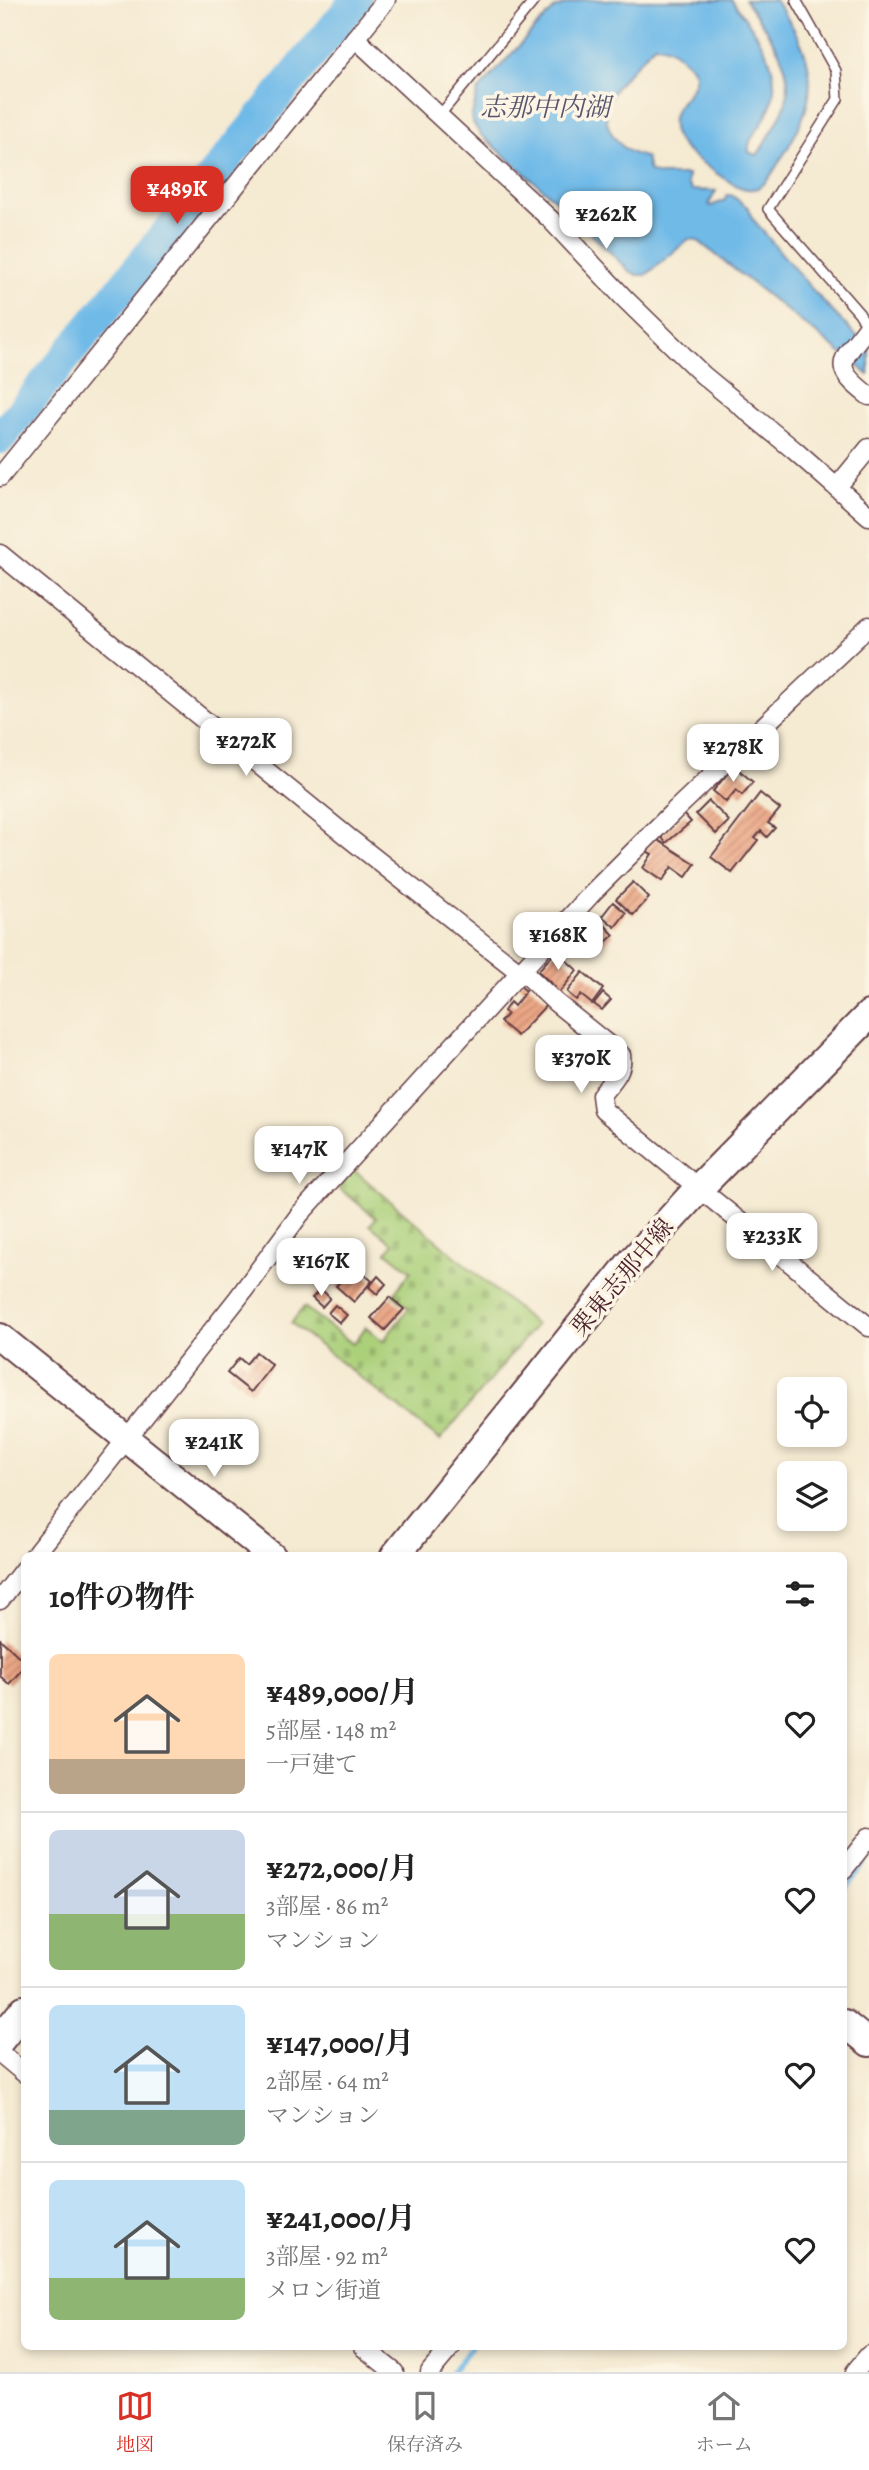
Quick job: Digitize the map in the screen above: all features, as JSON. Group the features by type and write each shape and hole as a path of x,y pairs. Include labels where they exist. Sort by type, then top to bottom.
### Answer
{"main road":[{"name":"栗東志那中線","path":"398,1552 630,1264 699,1188 869,1015"},
{"path":"0,2040 21,2014"}],"street":[{"path":"0,477 386,0"},
{"path":"355,38 550,219 624,298 703,375 869,516"},
{"path":"869,327 850,347 844,360 844,372 850,382 869,396"},
{"path":"838,487 869,448"},
{"path":"0,554 349,838 529,977 555,1002 621,1055 620,1070 601,1095 603,1110 869,1327"},
{"path":"37,1552 238,1298 300,1214 518,971 662,823 866,634"},
{"path":"0,1337 267,1552"},
{"path":"0,1600 21,1573"},
{"path":"847,1865 869,1838"},
{"path":"847,2025 869,2043"},
{"path":"0,2053 21,2070"},
{"path":"367,2350 394,2372"},
{"path":"430,2372 448,2350"},
{"path":"855,2372 869,2355"}],"lane":[{"path":"439,116 535,0"},
{"path":"796,0 836,71 838,99 768,209 869,327"}],"green space":[{"path":"353,1169 536,1325 440,1440 291,1323 304,1307 353,1344 366,1327 383,1341 409,1308 393,1295 411,1271 387,1252 393,1244 370,1225 376,1218 338,1187"}],"water":[{"name":"志那中内湖","path":"581,0 732,0 762,43 773,73 771,106 749,144 749,152 755,155 766,142 783,111 788,90 787,76 777,49 745,0 775,0 801,44 808,63 810,82 808,101 792,141 769,178 758,188 747,189 735,185 690,154 679,142 673,129 674,114 692,87 695,74 688,63 666,47 654,45 616,87 606,111 607,124 624,148 646,157 649,171 659,175 688,175 687,184 692,190 716,191 709,204 711,206 731,195 749,208 752,218 808,285 869,347 869,375 697,240 689,239 646,275 629,271 568,211 480,134 471,119 478,91 555,8"}],"building":[{"path":"734,766 753,782 742,795 736,790 726,802 713,791"},
{"path":"760,793 780,809 768,823 775,828 767,837 761,831 755,838 758,840 732,873 711,857"},
{"path":"709,801 729,821 716,834 696,814"},
{"path":"684,814 691,822 666,843 660,835"},
{"path":"655,838 695,864 686,877 672,867 662,881 643,868 652,854 646,851"},
{"path":"633,882 649,898 633,915 616,899"},
{"path":"613,902 626,913 615,927 602,916"},
{"path":"598,918 614,935 599,948 583,932"},
{"path":"556,951 577,970 558,994 553,989 555,987 538,971"},
{"path":"583,972 603,989 592,1004 581,995 576,1000 567,992"},
{"path":"523,980 549,1002 517,1036 500,1022 507,1014 504,1011 510,1002 514,1006 526,991 519,985"},
{"path":"603,993 611,1000 602,1010 594,1004"},
{"path":"354,1265 372,1281 354,1302 336,1286"},
{"path":"378,1276 386,1284 377,1294 369,1287"},
{"path":"321,1289 330,1298 322,1307 312,1298"},
{"path":"390,1297 404,1309 385,1330 371,1318"},
{"path":"335,1305 347,1315 340,1323 328,1313"},
{"path":"256,1352 272,1365 251,1392 227,1373 239,1358 246,1364"},
{"path":"0,1639 21,1658 21,1670 9,1684 0,1676"}],"waterway":[{"path":"0,438 356,0"},
{"path":"847,1885 869,1858"},
{"path":"451,2372 469,2350"}]}
